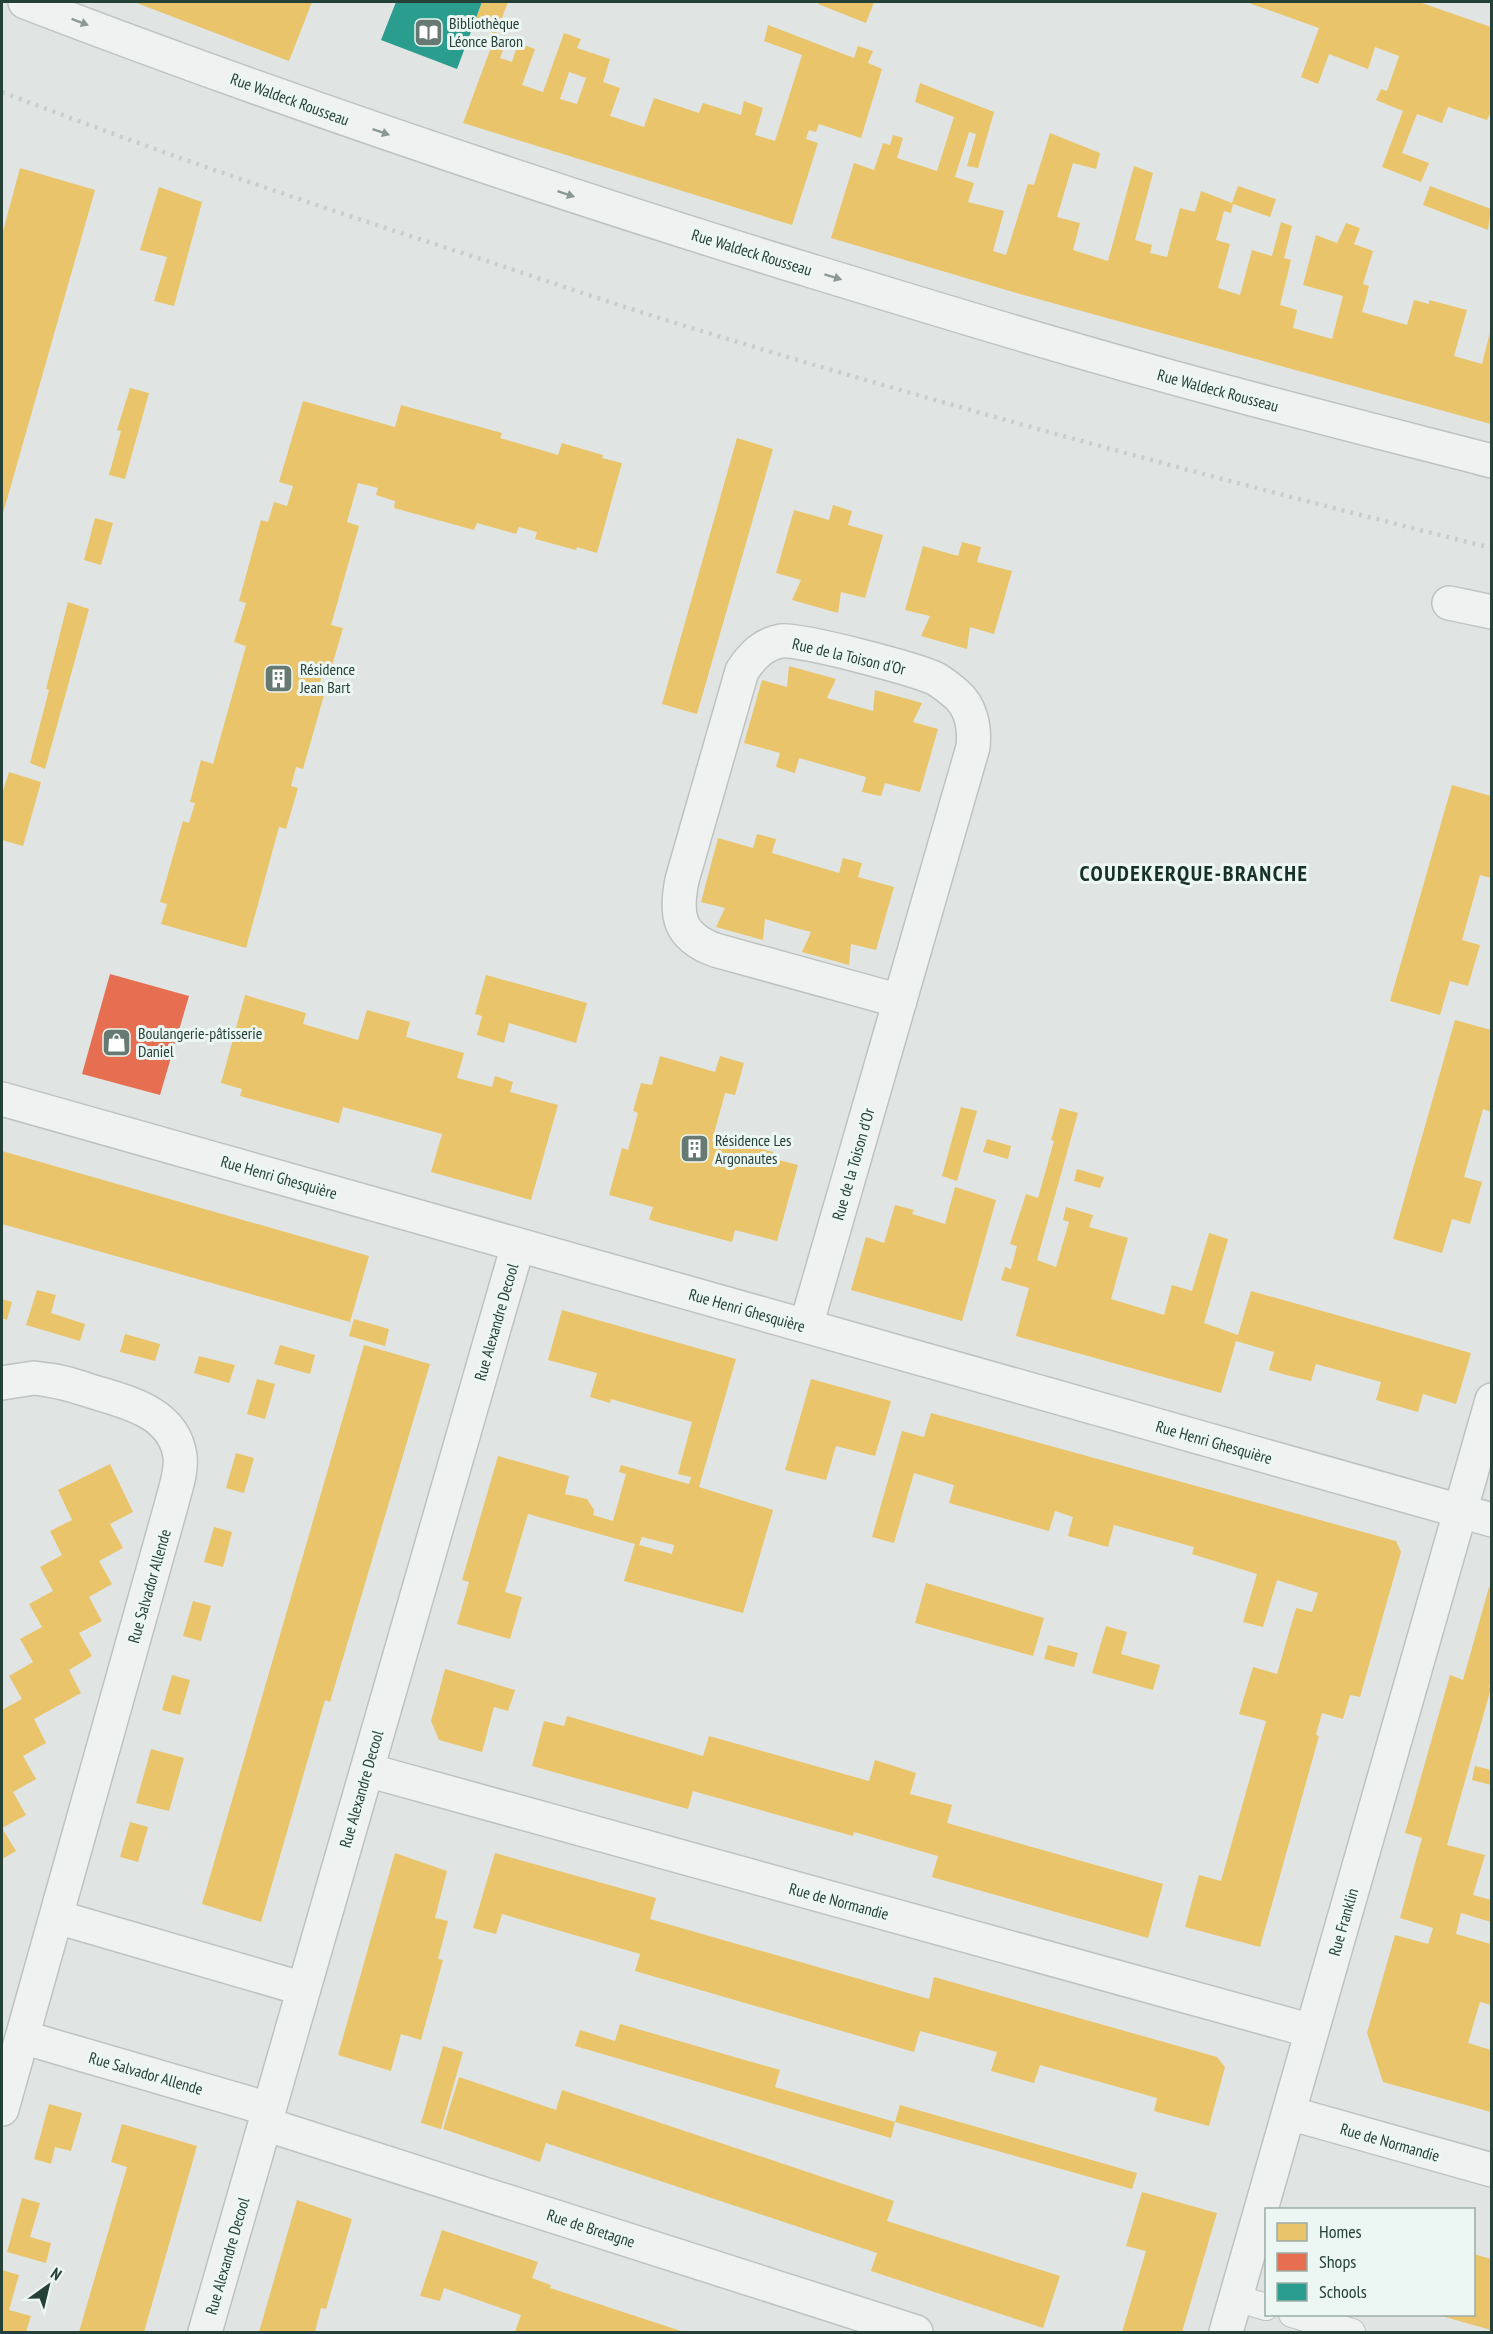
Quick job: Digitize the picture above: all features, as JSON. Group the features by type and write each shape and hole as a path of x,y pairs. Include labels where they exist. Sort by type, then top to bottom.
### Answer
{"street":[{"name":"Rue Waldeck Rousseau","path":"25,2 364,126 661,224 1090,354 1317,417 1491,461"},
{"path":"1449,603 1491,612"},
{"name":"Rue de la Toison d'Or","path":"806,1326 900,1001 973,747 973,724 957,694 936,679 924,674 805,643 794,641 772,644 755,653 742,671 682,880 678,915 688,933 705,946 715,950 900,1001"},
{"name":"Rue Henri Ghesquière","path":"2,1099 1491,1520"},
{"name":"Rue Alexandre Decool","path":"205,2332 518,1245"},
{"name":"Rue Salvador Allende","path":"2,1383 34,1378 55,1381 128,1402 159,1418 177,1443 180,1456 180,1471 171,1506 2,2109"},
{"name":"Rue Franklin","path":"1270,2208 1289,2114 1491,1400"},
{"name":"Rue de Normandie","path":"367,1770 1312,2031"},
{"path":"57,1917 304,1989"},
{"name":"Rue Salvador Allende","path":"22,2037 267,2116"},
{"name":"Rue de Normandie","path":"1289,2114 1491,2170"},
{"name":"Rue de Bretagne","path":"267,2116 916,2332"},
{"name":"Rue Franklin","path":"1226,2332 1251,2302 1265,2233"}],"lane":[{"path":"1299,2316 1352,2332"}],"building: Homes":[{"path":"134,2 312,2 289,61"},
{"path":"482,2 508,2 496,34 474,25"},
{"path":"819,2 874,2 866,23 818,4"},
{"path":"1246,2 1419,2 1491,27 1491,111 1487,120 1448,107 1442,123 1417,114 1402,153 1429,163 1421,182 1382,167 1403,111 1376,100 1381,89 1387,91 1399,56 1375,47 1368,69 1329,54 1318,84 1301,77 1319,28"},
{"path":"768,25 854,58 858,46 873,51 868,63 882,69 861,138 819,124 816,132 809,130 806,139 818,143 792,225 463,123 496,34 507,39 500,58 512,62 518,43 535,49 522,85 543,92 564,33 581,39 577,48 610,59 603,82 620,88 610,116 644,127 654,98 699,113 703,103 741,115 744,101 763,108 755,135 775,141 802,55 764,41","holes":["569,72 586,78 577,104 560,99"]},
{"path":"920,83 994,112 978,168 967,166 976,134 969,132 955,177 974,183 968,202 1004,211 993,251 1006,255 1028,184 1034,185 1050,133 1100,153 1096,169 1073,163 1057,217 1080,223 1073,250 1108,261 1134,166 1153,173 1135,240 1152,245 1150,253 1167,257 1180,208 1195,212 1201,191 1232,203 1238,186 1276,199 1270,217 1233,204 1231,213 1224,211 1216,240 1230,244 1218,288 1240,295 1252,250 1272,256 1281,222 1292,226 1284,258 1291,260 1280,305 1297,310 1293,328 1332,339 1343,296 1303,285 1316,235 1337,243 1346,223 1360,228 1354,244 1373,251 1363,284 1369,286 1362,312 1407,325 1414,300 1429,304 1429,300 1467,310 1454,356 1482,364 1491,328 1491,424 1020,294 831,238 854,163 874,170 883,143 890,145 893,135 903,138 897,158 937,171 954,117 915,102"},
{"path":"20,168 95,190 2,517 2,235"},
{"path":"1430,186 1491,209 1488,230 1423,205"},
{"path":"159,187 202,202 174,306 154,301 167,257 140,250"},
{"path":"130,388 149,393 125,479 109,475 121,431 117,430"},
{"name":"Résidence Jean Bart","path":"303,401 395,427 401,405 502,433 500,438 558,455 562,443 622,463 597,553 535,539 537,532 519,527 516,534 477,523 474,530 394,508 395,501 376,495 378,488 358,483 347,522 359,526 331,625 343,628 331,669 324,668 319,686 326,688 303,769 296,767 291,786 298,788 286,829 279,827 246,948 161,924 167,904 160,902 183,821 189,823 195,803 190,802 201,760 213,764 246,646 234,642 246,603 239,601 261,520 268,522 274,502 287,506 293,486 279,482"},
{"path":"737,438 773,449 697,714 662,704"},
{"path":"833,505 852,511 848,525 883,535 865,598 841,592 838,613 792,600 801,580 776,573 794,510 829,520"},
{"path":"95,518 113,523 101,565 84,560"},
{"path":"962,542 981,547 977,562 1012,571 994,634 970,627 967,649 921,636 930,616 905,610 923,546 958,556"},
{"path":"68,602 89,609 45,769 30,763"},
{"path":"789,666 836,679 827,698 873,711 875,690 922,703 913,722 938,729 920,792 885,783 881,796 862,792 866,777 799,758 795,773 776,767 780,753 744,743 762,680 787,687"},
{"path":"9,772 41,782 23,846 2,840 2,794"},
{"path":"1452,785 1491,796 1491,878 1480,875 1462,940 1480,945 1468,986 1450,981 1440,1015 1390,1001"},
{"path":"757,834 776,839 772,853 839,873 843,858 862,863 858,877 894,887 876,950 851,944 849,965 802,952 811,932 765,919 763,940 716,927 725,908 701,902 718,838 753,848"},
{"path":"486,975 587,1003 576,1043 509,1023 504,1043 477,1035 482,1016 475,1014"},
{"path":"245,995 306,1013 303,1024 358,1040 367,1010 410,1022 406,1037 464,1053 457,1078 492,1087 495,1076 513,1082 510,1092 558,1105 531,1200 431,1172 442,1134 343,1107 339,1123 240,1096 242,1089 221,1083"},
{"path":"1455,1020 1491,1030 1491,1112 1483,1109 1464,1177 1482,1182 1470,1224 1452,1219 1442,1253 1393,1239"},
{"name":"Résidence Les Argonautes","path":"660,1056 715,1072 720,1056 744,1063 735,1095 725,1093 712,1141 725,1145 727,1140 733,1141 773,1152 771,1158 798,1165 777,1241 735,1230 732,1242 653,1221 649,1219 653,1207 609,1195 622,1148 628,1150 638,1113 633,1111 641,1083 652,1085"},
{"path":"961,1107 977,1111 957,1181 942,1176"},
{"path":"1060,1108 1078,1113 1037,1260 1056,1267 1069,1222 1063,1220 1066,1207 1093,1215 1089,1227 1128,1238 1111,1299 1164,1315 1172,1285 1192,1291 1209,1233 1228,1239 1204,1323 1238,1335 1251,1291 1471,1353 1456,1404 1423,1394 1418,1412 1376,1400 1381,1382 1316,1364 1311,1381 1269,1370 1274,1352 1236,1341 1221,1393 1016,1336 1029,1288 1001,1280 1005,1267 1011,1269 1017,1246 1010,1244 1026,1194 1038,1198 1054,1141 1051,1140"},
{"path":"987,1139 1011,1146 1008,1159 983,1152"},
{"path":"2,1151 369,1256 350,1322 2,1224"},
{"path":"1077,1169 1104,1177 1100,1188 1074,1181"},
{"path":"955,1187 996,1200 962,1321 851,1290 866,1237 884,1243 895,1205 914,1210 912,1214 945,1224"},
{"path":"37,1290 56,1295 51,1313 85,1324 80,1341 26,1325"},
{"path":"2,1299 12,1302 7,1320 2,1318"},
{"path":"562,1310 736,1359 699,1487 773,1510 743,1613 624,1581 635,1544 528,1514 505,1592 522,1597 510,1639 457,1624 469,1582 462,1580 498,1456 569,1476 565,1494 587,1499 594,1510 593,1515 613,1521 626,1474 619,1472 621,1465 689,1484 691,1477 678,1474 692,1422 611,1399 610,1403 590,1397 597,1373 548,1360","holes":["642,1537 674,1545 672,1554 639,1545"]},
{"path":"354,1319 389,1329 385,1346 349,1336"},
{"path":"125,1334 160,1344 155,1361 120,1352"},
{"path":"280,1345 315,1355 310,1374 274,1364"},
{"path":"364,1345 430,1364 330,1702 325,1700 261,1922 202,1904"},
{"path":"199,1356 235,1365 229,1383 194,1373"},
{"path":"257,1379 275,1384 265,1419 247,1414"},
{"path":"811,1379 891,1401 875,1456 836,1446 826,1480 785,1470"},
{"path":"931,1413 1396,1541 1401,1552 1360,1697 1350,1695 1343,1719 1322,1713 1316,1735 1319,1736 1260,1947 1185,1927 1199,1875 1221,1881 1266,1721 1239,1714 1253,1667 1277,1674 1296,1608 1312,1612 1318,1593 1277,1580 1263,1627 1243,1622 1257,1574 1192,1554 1194,1547 1114,1525 1108,1547 1068,1536 1073,1517 1055,1511 1049,1531 949,1503 954,1485 914,1473 894,1543 872,1537 902,1431 924,1437"},
{"path":"236,1453 254,1458 244,1493 226,1488"},
{"path":"110,1464 133,1512 110,1524 123,1548 99,1561 112,1584 89,1597 102,1621 79,1633 92,1656 69,1670 81,1693 34,1719 46,1743 23,1756 36,1779 13,1792 26,1815 2,1828 2,1710 22,1699 9,1676 33,1662 20,1639 42,1627 29,1604 53,1591 40,1567 62,1555 50,1531 72,1520 58,1490"},
{"path":"214,1527 232,1532 223,1567 204,1562"},
{"path":"926,1583 1044,1618 1033,1656 915,1623"},
{"path":"1489,1587 1491,1587 1491,1678 1489,1687 1491,1688 1447,1845 1485,1855 1473,1895 1491,1900 1491,1922 1461,1913 1456,1934 1491,1944 1491,2005 1480,2002 1468,2043 1491,2050 1491,2112 1383,2082 1367,2033 1395,1935 1428,1944 1433,1928 1400,1918 1422,1838 1405,1833 1450,1675 1463,1680"},
{"path":"193,1601 211,1606 201,1641 183,1636"},
{"path":"1106,1626 1127,1632 1121,1654 1160,1665 1153,1690 1092,1673"},
{"path":"1048,1645 1078,1653 1074,1667 1044,1659"},
{"path":"445,1669 515,1690 508,1711 494,1707 482,1752 439,1740 431,1721"},
{"path":"172,1675 190,1680 180,1715 162,1710"},
{"path":"567,1716 703,1756 709,1736 869,1781 875,1760 916,1773 910,1794 952,1805 947,1823 1163,1884 1148,1938 932,1877 938,1856 854,1832 853,1836 693,1791 688,1809 532,1766 544,1721 564,1726"},
{"path":"151,1749 184,1758 169,1811 136,1803"},
{"path":"1475,1766 1491,1770 1491,1785 1472,1780"},
{"path":"130,1822 148,1827 138,1862 120,1857"},
{"path":"2,1828 16,1851 2,1859"},
{"path":"395,1853 447,1871 435,1918 448,1921 438,1959 443,1960 421,2040 401,2034 391,2071 338,2055"},
{"path":"495,1853 656,1898 650,1919 929,1999 934,1977 1217,2057 1225,2067 1209,2126 1154,2111 1157,2098 1040,2065 1034,2083 991,2071 997,2052 920,2031 914,2052 635,1971 640,1954 502,1914 496,1934 473,1928"},
{"path":"620,2024 780,2070 775,2087 895,2122 891,2138 575,2046 580,2030 615,2041"},
{"path":"443,2046 463,2052 441,2129 421,2123"},
{"path":"459,2077 556,2110 562,2090 894,2201 887,2221 1060,2276 1043,2328 871,2271 877,2253 546,2143 540,2162 443,2129"},
{"path":"49,2104 82,2113 71,2151 55,2147 51,2164 34,2159"},
{"path":"900,2105 1137,2173 1132,2189 895,2122"},
{"path":"122,2124 197,2146 144,2332 79,2332 127,2167 111,2162"},
{"path":"1142,2192 1217,2213 1182,2332 1122,2332 1146,2251 1126,2246"},
{"path":"22,2198 40,2203 30,2237 51,2243 46,2263 7,2252"},
{"path":"297,2200 352,2219 326,2309 321,2308 315,2332 259,2332"},
{"path":"442,2230 538,2262 532,2278 551,2285 550,2288 684,2332 515,2332 521,2315 444,2288 440,2301 420,2296"},
{"path":"1475,2254 1491,2259 1491,2330 1442,2316 1475,2316"},
{"path":"2,2270 19,2275 9,2310 31,2316 26,2332 2,2332"}],"building: Shops":[{"path":"110,974 189,996 160,1095 82,1074"}],"building: Schools":[{"name":"Bibliothèque Léonce Baron","path":"396,2 482,2 457,69 381,40"}],"railway":[{"path":"2,92 367,222 757,348 1071,438 1492,548"}],"place":[{"name":"Bibliothèque Léonce Baron","path":"428,32"},
{"name":"Résidence Jean Bart","path":"279,678"},
{"name":"Boulangerie-pâtisserie Daniel","path":"117,1042"},
{"name":"Résidence Les Argonautes","path":"694,1149"}],"district":[{"name":"COUDEKERQUE-BRANCHE","path":"1194,873"}]}
